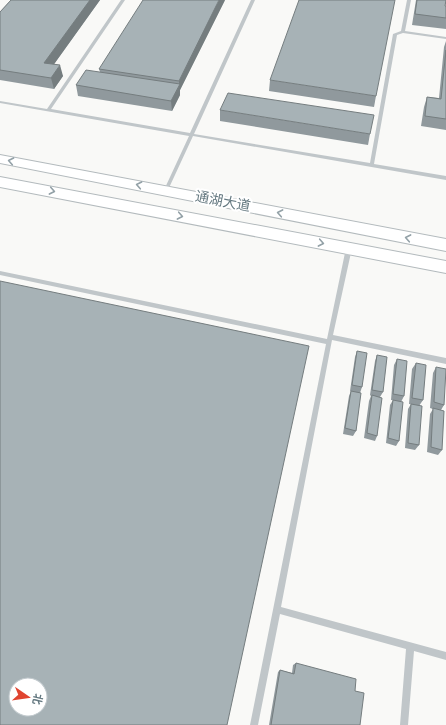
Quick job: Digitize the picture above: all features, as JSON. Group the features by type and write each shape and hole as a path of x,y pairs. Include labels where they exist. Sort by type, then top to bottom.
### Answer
{"main road":[{"name":"通湖大道","path":"0,158 446,245"},
{"name":"通湖大道","path":"0,182 446,267"}],"lane":[{"path":"48,110 123,0"},
{"path":"166,190 253,0"},
{"path":"403,32 409,0"},
{"path":"372,165 395,34 403,32 446,38"},
{"path":"0,102 446,178"},
{"path":"254,725 329,339 349,248"},
{"path":"0,273 446,361"},
{"path":"276,609 446,656"},
{"path":"404,725 410,646"}],"building":[{"path":"11,0 90,0 44,63 60,65 51,78 0,70 0,12"},
{"path":"143,0 219,0 179,81 99,69"},
{"path":"299,0 395,0 376,96 270,80"},
{"path":"417,0 446,0 446,18 415,14"},
{"path":"446,50 446,119 425,116 427,97 441,99"},
{"path":"86,70 180,84 171,101 76,85"},
{"path":"228,93 374,115 370,134 220,110"},
{"path":"0,281 309,346 227,725 0,725"},
{"path":"357,351 367,353 362,387 352,385"},
{"path":"377,355 387,357 383,392 372,390"},
{"path":"397,359 407,361 404,396 393,394"},
{"path":"416,363 426,365 423,400 412,398"},
{"path":"436,367 446,369 444,405 434,402"},
{"path":"351,391 361,393 356,431 345,428"},
{"path":"372,395 382,398 377,436 367,433"},
{"path":"393,400 403,402 399,441 388,438"},
{"path":"411,404 422,406 419,445 408,443"},
{"path":"433,408 444,411 442,450 431,447"},
{"path":"296,663 356,679 355,691 364,693 360,725 271,725 280,670 294,674"}]}
